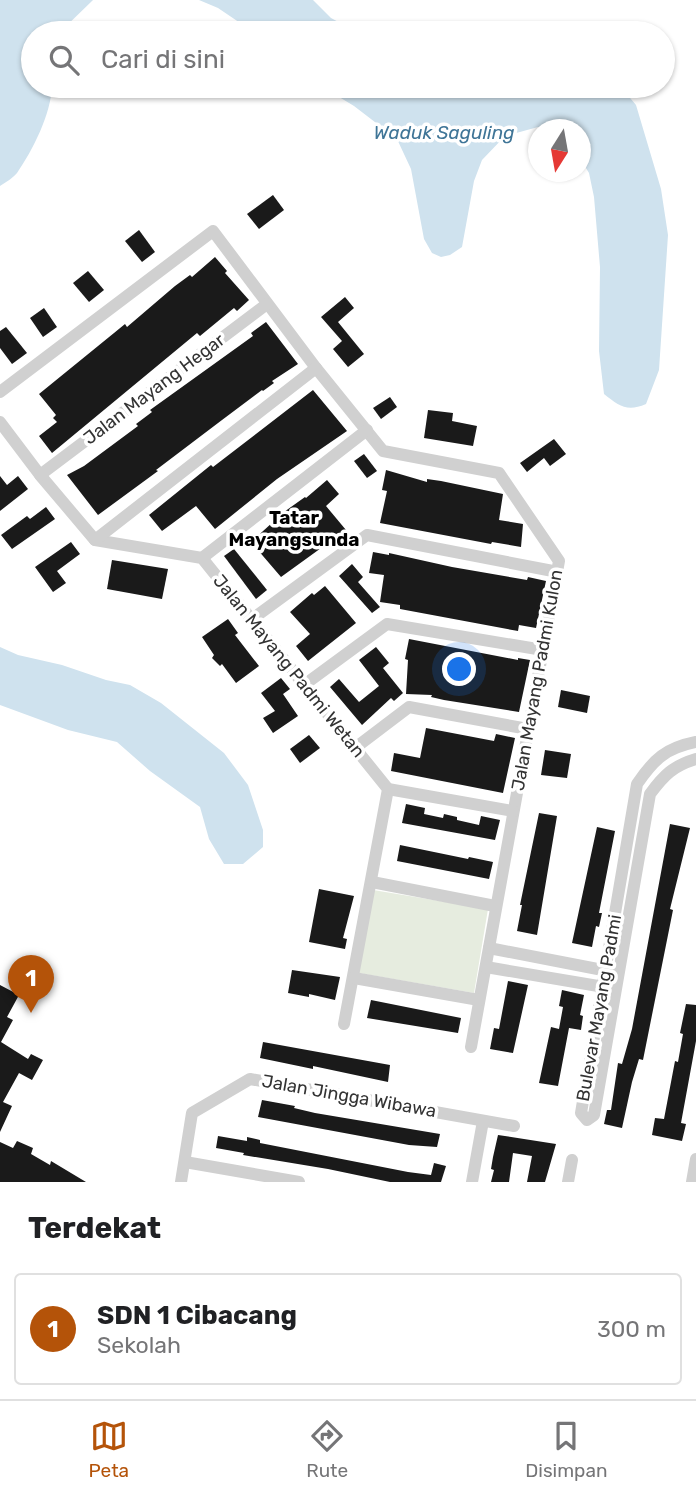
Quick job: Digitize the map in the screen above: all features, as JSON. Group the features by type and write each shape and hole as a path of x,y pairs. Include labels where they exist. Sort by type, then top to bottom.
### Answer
{"street":[{"name":"Jalan Mayang Padmi Kulon","path":"0,392 213,231 316,368 383,451 499,473 559,561 471,1047"},
{"name":"Jalan Mayang Hegar","path":"40,475 267,304"},
{"path":"0,422 95,540 316,368"},
{"path":"202,558 367,430"},
{"path":"251,620 367,535 558,572"},
{"name":"Jalan Mayang Padmi Wetan","path":"95,540 202,558 388,789"},
{"path":"304,685 387,624 543,650"},
{"path":"355,748 409,707 528,729"},
{"name":"Bulevar Mayang Padmi","path":"696,742 677,745 652,762 638,784 581,1113 587,1120 594,1115 650,794 661,779 679,764 696,758"},
{"path":"344,1024 388,789 513,811"},
{"path":"372,882 495,906"},
{"path":"489,948 620,973"},
{"path":"486,967 617,989"},
{"path":"354,978 480,1000"},
{"name":"Jalan Jingga Wibawa","path":"185,1162 192,1113 250,1079 514,1126"},
{"path":"472,1182 483,1121"},
{"path":"692,1182 696,1159"},
{"path":"568,1182 572,1160"},
{"path":"181,1182 185,1162 299,1182"}],"shaded area":[{"path":"373,890 488,909 474,993 359,973"}],"water":[{"path":"0,0 93,0 71,21 21,21 21,98 51,98 45,120 29,154 15,175 0,186"},
{"path":"199,0 313,0 337,21 237,21 218,8"},
{"name":"Waduk Saguling","path":"341,98 630,98 636,105 661,189 668,235 659,370 646,404 628,408 604,394 599,351 600,267 591,182 591,119 528,119 528,130 505,136 482,160 474,181 462,247 441,257 432,253 424,239 411,169 397,139"},
{"path":"0,647 18,655 130,685 161,703 224,753 248,785 263,830 263,847 243,864 224,864 209,839 200,807 150,771 117,742 68,730 0,705"}],"building":[{"path":"273,195 284,210 259,229 247,214"},
{"path":"139,230 155,252 142,262 125,241"},
{"path":"215,257 249,300 237,311 234,308 200,336 197,333 52,453 39,436 57,422 53,418 56,415 39,394 125,324 127,327 175,286 190,275 192,277"},
{"path":"88,271 104,290 89,302 73,283"},
{"path":"345,297 354,308 338,322 364,354 348,367 333,349 342,341 321,317"},
{"path":"44,308 57,327 43,337 30,318"},
{"path":"266,322 298,364 98,515 67,475 84,466 138,426 136,424 152,412 150,410 253,336 251,333"},
{"path":"6,327 27,353 12,364 0,348 0,331"},
{"path":"313,390 347,431 277,479 215,529 196,506 162,531 149,515 211,465 213,467"},
{"path":"390,397 397,407 381,419 373,408"},
{"path":"428,410 453,413 452,421 477,426 473,446 424,438"},
{"path":"554,439 566,454 550,466 544,458 527,472 520,463"},
{"path":"364,454 377,471 367,478 354,461"},
{"path":"386,470 427,482 427,479 441,481 503,494 499,520 523,524 521,547 380,523 387,491 382,490"},
{"path":"0,476 7,485 18,476 28,489 0,511"},
{"path":"327,480 339,494 326,506 346,530 281,577 251,542 284,512"},
{"path":"46,507 55,519 12,549 1,535 27,516 30,519"},
{"path":"71,542 80,554 57,571 66,583 53,592 35,567"},
{"path":"234,549 267,590 256,599 224,556"},
{"path":"373,552 527,580 528,577 546,581 536,628 519,625 518,631 400,609 400,605 380,602 384,575 369,573"},
{"path":"112,560 168,569 162,599 107,589"},
{"path":"352,564 363,577 358,582 380,607 372,613 339,576"},
{"path":"325,586 356,623 308,661 296,646 310,634 290,612 312,593 314,595"},
{"path":"228,619 238,633 235,635 259,666 236,683 222,664 220,666 212,658 214,655 202,637"},
{"path":"409,639 530,660 519,712 444,700 431,697 432,695 406,694 408,660 405,659"},
{"path":"376,647 389,663 383,668 403,693 394,701 391,698 362,725 330,687 339,679 359,702 379,686 359,660"},
{"path":"281,678 290,689 283,694 298,716 273,733 263,718 275,711 261,693"},
{"path":"561,690 590,696 587,713 558,707"},
{"path":"426,728 494,741 496,734 515,738 503,793 391,771 394,753 420,758"},
{"path":"309,735 320,748 300,763 290,749"},
{"path":"545,750 571,754 567,778 541,775"},
{"path":"406,804 425,808 424,814 443,818 444,814 479,825 481,816 500,820 495,840 402,823"},
{"path":"539,813 557,816 537,935 517,931"},
{"path":"670,824 690,828 670,909 673,910 643,1060 639,1059 622,1128 604,1124 607,1110 611,1110 618,1063 622,1064 632,1029"},
{"path":"597,827 615,831 599,913 602,913 592,947 572,943"},
{"path":"400,845 493,862 489,879 397,861"},
{"path":"319,889 354,896 343,938 347,939 345,949 309,942"},
{"path":"292,970 340,977 335,1000 309,994 309,997 288,993"},
{"path":"508,981 528,985 513,1053 490,1049 494,1028 499,1029"},
{"path":"0,985 19,995 7,1017 13,1020 1,1042 28,1059 31,1054 43,1060 32,1080 19,1073 3,1102 12,1106 0,1132"},
{"path":"562,990 584,995 580,1015 583,1016 581,1030 569,1028 558,1086 539,1083 551,1027 559,1029 563,1007 559,1006"},
{"path":"371,1000 461,1018 458,1033 367,1018"},
{"path":"686,1004 696,1005 696,1041 681,1123 686,1124 682,1141 652,1135 655,1118 664,1119 675,1061 678,1062"},
{"path":"263,1042 390,1065 388,1082 260,1058"},
{"path":"262,1100 315,1113 440,1134 437,1147 409,1145 258,1117"},
{"path":"498,1135 556,1144 545,1182 527,1182 532,1156 513,1153 509,1182 491,1182"},
{"path":"218,1136 247,1141 247,1137 260,1140 260,1143 408,1172 431,1175 434,1163 446,1166 441,1182 390,1182 216,1148"},
{"path":"17,1141 33,1148 31,1154 50,1165 51,1161 86,1182 0,1182 0,1142 13,1148"}],"place":[{"name":"SDN 1 Cibacang","path":"31,1013"}],"district":[{"name":"Tatar Mayangsunda","path":"294,528"}]}
